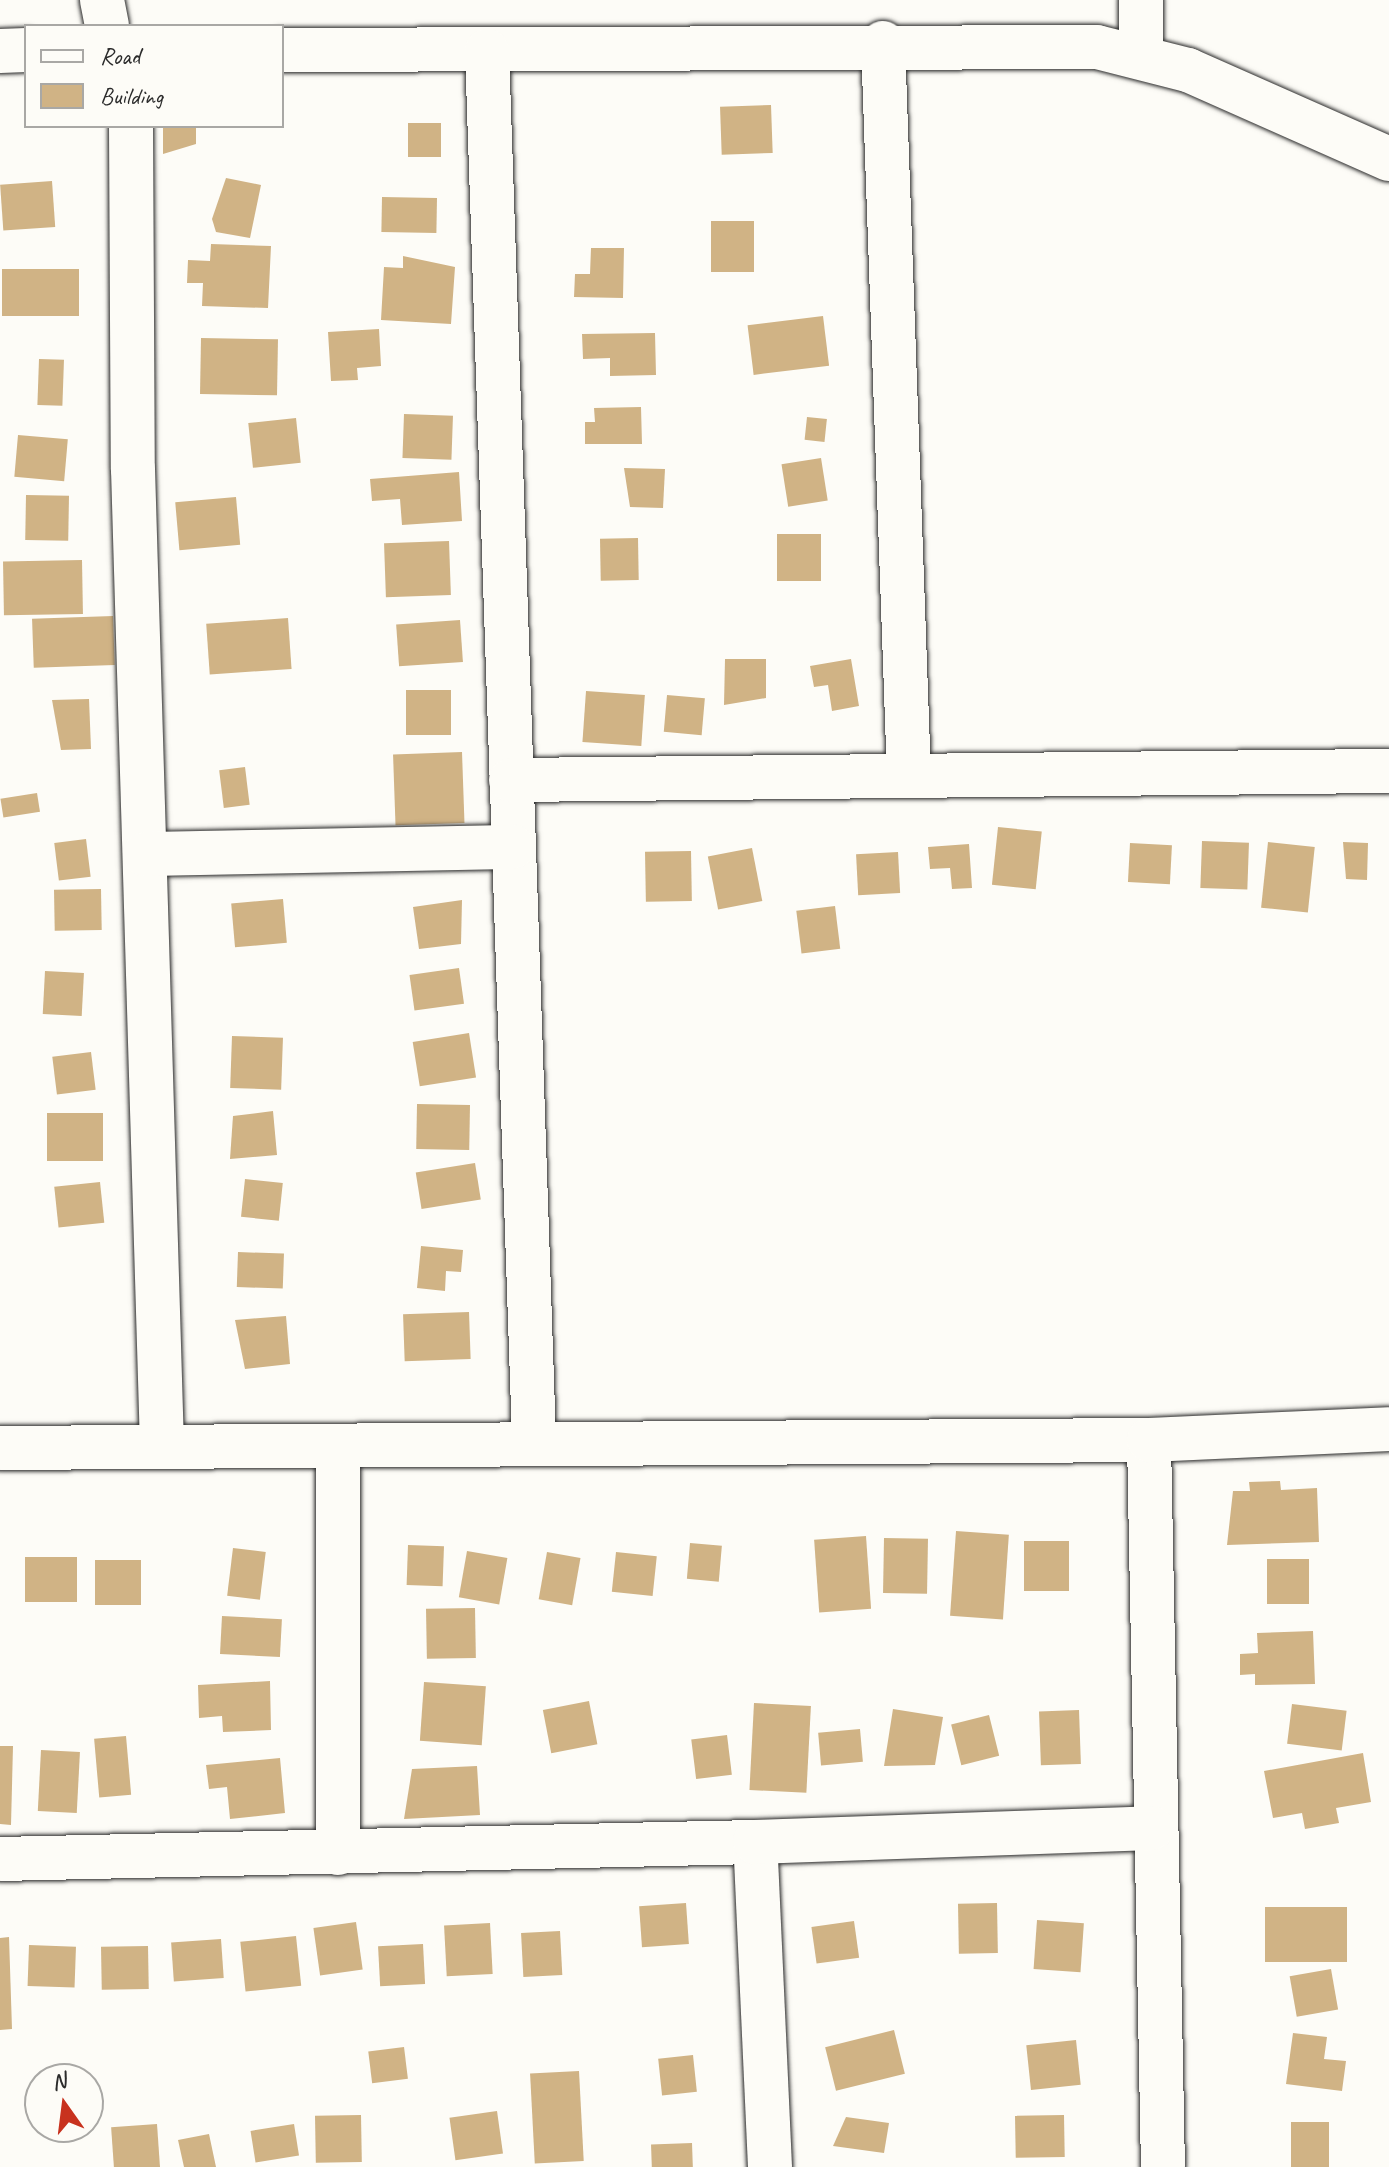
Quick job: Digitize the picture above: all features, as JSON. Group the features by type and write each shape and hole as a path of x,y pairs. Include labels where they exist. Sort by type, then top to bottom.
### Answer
{"street":[{"path":"102,0 107,24"},
{"path":"1141,0 1141,56"},
{"path":"883,43 909,775"},
{"path":"284,50 487,51 883,43 1040,44 1141,56 1229,86 1389,159"},
{"path":"0,51 24,50"},
{"path":"487,51 534,1442"},
{"path":"131,128 145,854 162,1444"},
{"path":"511,780 1389,771"},
{"path":"145,854 513,847"},
{"path":"0,1448 162,1444 338,1447 534,1442 1149,1440 1389,1429"},
{"path":"1149,1440 1152,1828 1163,2167"},
{"path":"338,1447 338,1853"},
{"path":"0,1859 755,1842 1152,1828"},
{"path":"755,1842 770,2167"}],"building":[{"path":"771,105 773,153 722,155 720,107"},
{"path":"408,123 441,123 441,157 408,157"},
{"path":"163,128 196,128 196,144 163,154"},
{"path":"226,178 261,185 250,238 216,232 212,219"},
{"path":"52,181 55,227 3,231 0,185"},
{"path":"382,197 437,198 436,233 381,232"},
{"path":"711,221 754,221 754,272 711,272"},
{"path":"211,244 271,246 268,308 202,306 203,283 187,283 188,260 210,261"},
{"path":"591,248 624,248 623,298 574,297 575,274 590,274"},
{"path":"403,256 455,267 451,324 381,320 384,267 403,268"},
{"path":"2,269 79,269 79,316 2,316"},
{"path":"823,316 829,366 754,375 748,325"},
{"path":"379,329 381,366 357,368 358,380 331,381 328,332"},
{"path":"655,333 656,375 610,376 610,358 583,359 582,334"},
{"path":"201,338 278,339 277,395 200,394"},
{"path":"39,359 64,360 62,406 37,405"},
{"path":"641,407 642,444 585,444 585,422 595,422 594,408"},
{"path":"404,414 453,416 451,460 402,458"},
{"path":"807,417 827,419 824,442 805,440"},
{"path":"296,418 301,463 253,468 248,423"},
{"path":"18,435 68,439 64,481 14,477"},
{"path":"821,458 828,500 788,507 781,464"},
{"path":"624,468 665,469 663,508 630,507"},
{"path":"459,472 462,521 402,525 400,499 372,501 370,479"},
{"path":"26,495 69,496 68,541 25,540"},
{"path":"236,497 240,545 179,550 175,502"},
{"path":"777,534 821,534 821,581 777,581"},
{"path":"638,538 639,580 601,581 600,539"},
{"path":"449,541 451,595 386,597 384,543"},
{"path":"82,560 83,614 4,615 3,561"},
{"path":"113,616 115,665 34,668 32,619"},
{"path":"288,618 292,669 210,675 206,624"},
{"path":"460,620 463,662 399,666 396,624"},
{"path":"725,659 766,659 766,698 724,705"},
{"path":"851,659 859,706 832,711 828,685 814,687 810,666"},
{"path":"406,690 451,690 451,735 406,735"},
{"path":"586,691 645,695 641,746 582,742"},
{"path":"667,695 705,698 702,735 664,732"},
{"path":"89,699 91,749 61,750 52,700"},
{"path":"462,752 464,823 396,825 393,754"},
{"path":"245,767 250,805 224,808 219,770"},
{"path":"37,793 40,812 3,818 0,799"},
{"path":"998,827 1042,832 1036,889 992,885"},
{"path":"86,839 91,877 59,881 54,843"},
{"path":"1202,841 1249,843 1247,890 1200,888"},
{"path":"1268,842 1315,847 1308,913 1261,908"},
{"path":"1343,842 1368,843 1367,880 1346,879"},
{"path":"1130,843 1172,845 1170,884 1128,882"},
{"path":"969,844 972,888 952,889 950,868 930,869 928,847"},
{"path":"752,848 762,901 718,910 708,857"},
{"path":"691,851 692,901 646,902 645,852"},
{"path":"898,852 900,893 858,895 856,854"},
{"path":"101,889 102,930 55,931 54,890"},
{"path":"283,899 287,943 235,947 231,904"},
{"path":"462,900 461,944 419,949 413,907"},
{"path":"835,906 840,949 802,953 796,911"},
{"path":"459,968 464,1004 414,1011 409,975"},
{"path":"45,971 84,973 82,1016 43,1014"},
{"path":"469,1033 476,1077 420,1086 413,1042"},
{"path":"232,1036 283,1038 281,1090 230,1088"},
{"path":"91,1052 96,1090 57,1094 52,1057"},
{"path":"417,1104 470,1105 469,1150 416,1149"},
{"path":"273,1111 277,1155 230,1159 233,1116"},
{"path":"47,1113 103,1113 103,1161 47,1161"},
{"path":"475,1163 481,1200 422,1209 416,1172"},
{"path":"245,1179 283,1183 279,1221 241,1217"},
{"path":"100,1182 104,1223 59,1228 54,1187"},
{"path":"421,1246 463,1250 461,1272 446,1271 445,1291 417,1288"},
{"path":"238,1252 284,1254 283,1289 237,1287"},
{"path":"469,1312 471,1359 405,1361 403,1314"},
{"path":"286,1316 290,1364 245,1369 235,1320"},
{"path":"1280,1481 1281,1490 1317,1488 1319,1542 1227,1545 1233,1491 1250,1491 1249,1482"},
{"path":"956,1531 1009,1535 1003,1619 950,1616"},
{"path":"866,1536 871,1609 819,1612 814,1540"},
{"path":"884,1538 928,1539 927,1594 883,1593"},
{"path":"1024,1541 1069,1541 1069,1591 1024,1591"},
{"path":"690,1543 722,1546 719,1582 687,1579"},
{"path":"408,1545 444,1546 443,1586 407,1585"},
{"path":"233,1548 266,1552 260,1600 227,1596"},
{"path":"467,1551 507,1558 499,1604 459,1597"},
{"path":"547,1552 580,1558 572,1605 539,1599"},
{"path":"616,1552 657,1556 653,1596 612,1592"},
{"path":"25,1557 77,1557 77,1602 25,1602"},
{"path":"1267,1559 1309,1559 1309,1604 1267,1604"},
{"path":"95,1560 141,1560 141,1605 95,1605"},
{"path":"475,1608 476,1658 427,1659 426,1609"},
{"path":"222,1616 282,1619 280,1657 220,1654"},
{"path":"1313,1631 1315,1684 1255,1685 1255,1674 1240,1675 1240,1654 1258,1653 1257,1633"},
{"path":"270,1681 271,1730 223,1732 222,1716 199,1718 198,1685"},
{"path":"424,1682 486,1686 482,1745 420,1741"},
{"path":"589,1701 597,1744 551,1753 543,1710"},
{"path":"754,1703 811,1706 806,1793 749,1790"},
{"path":"1292,1704 1347,1711 1342,1750 1287,1744"},
{"path":"893,1709 943,1717 935,1765 884,1766"},
{"path":"1079,1710 1081,1764 1041,1765 1039,1711"},
{"path":"989,1715 999,1756 961,1765 951,1724"},
{"path":"860,1729 863,1762 821,1766 818,1733"},
{"path":"727,1735 732,1775 696,1779 691,1739"},
{"path":"126,1736 131,1795 99,1798 94,1739"},
{"path":"0,1746 13,1746 11,1825 0,1824"},
{"path":"41,1750 80,1752 77,1813 38,1811"},
{"path":"1363,1753 1371,1802 1336,1808 1339,1823 1305,1829 1302,1813 1273,1818 1264,1771"},
{"path":"280,1758 285,1813 230,1819 227,1787 209,1789 206,1765"},
{"path":"477,1766 480,1815 404,1819 412,1769"},
{"path":"686,1903 689,1944 642,1947 639,1906"},
{"path":"997,1903 998,1953 959,1954 958,1904"},
{"path":"1265,1907 1347,1907 1347,1962 1265,1962"},
{"path":"1037,1920 1084,1923 1080,1972 1034,1969"},
{"path":"854,1921 859,1958 817,1964 811,1927"},
{"path":"356,1922 363,1970 320,1976 313,1928"},
{"path":"490,1923 493,1974 447,1976 444,1925"},
{"path":"560,1931 562,1975 523,1977 521,1933"},
{"path":"296,1936 301,1986 246,1992 240,1942"},
{"path":"9,1937 12,2029 0,2030 0,1938"},
{"path":"221,1939 224,1978 174,1981 171,1942"},
{"path":"423,1944 425,1984 380,1986 378,1946"},
{"path":"29,1945 76,1947 75,1988 28,1986"},
{"path":"148,1946 149,1989 102,1990 101,1947"},
{"path":"1331,1969 1338,2009 1297,2017 1290,1976"},
{"path":"894,2030 905,2074 836,2091 825,2047"},
{"path":"1293,2033 1327,2037 1324,2059 1346,2061 1342,2091 1286,2084"},
{"path":"1076,2040 1081,2085 1031,2090 1026,2045"},
{"path":"404,2047 408,2079 372,2083 368,2051"},
{"path":"693,2055 697,2092 662,2095 658,2059"},
{"path":"579,2071 584,2161 535,2163 530,2074"},
{"path":"497,2111 503,2154 455,2160 449,2118"},
{"path":"361,2115 362,2162 316,2163 315,2116"},
{"path":"1064,2115 1065,2157 1016,2158 1015,2116"},
{"path":"846,2117 889,2123 884,2153 833,2146"},
{"path":"1291,2122 1329,2122 1329,2167 1291,2167"},
{"path":"157,2124 160,2167 114,2167 111,2127"},
{"path":"294,2124 299,2156 256,2162 251,2131"},
{"path":"209,2134 216,2167 184,2167 178,2140"},
{"path":"692,2143 693,2167 652,2167 651,2144"}]}
